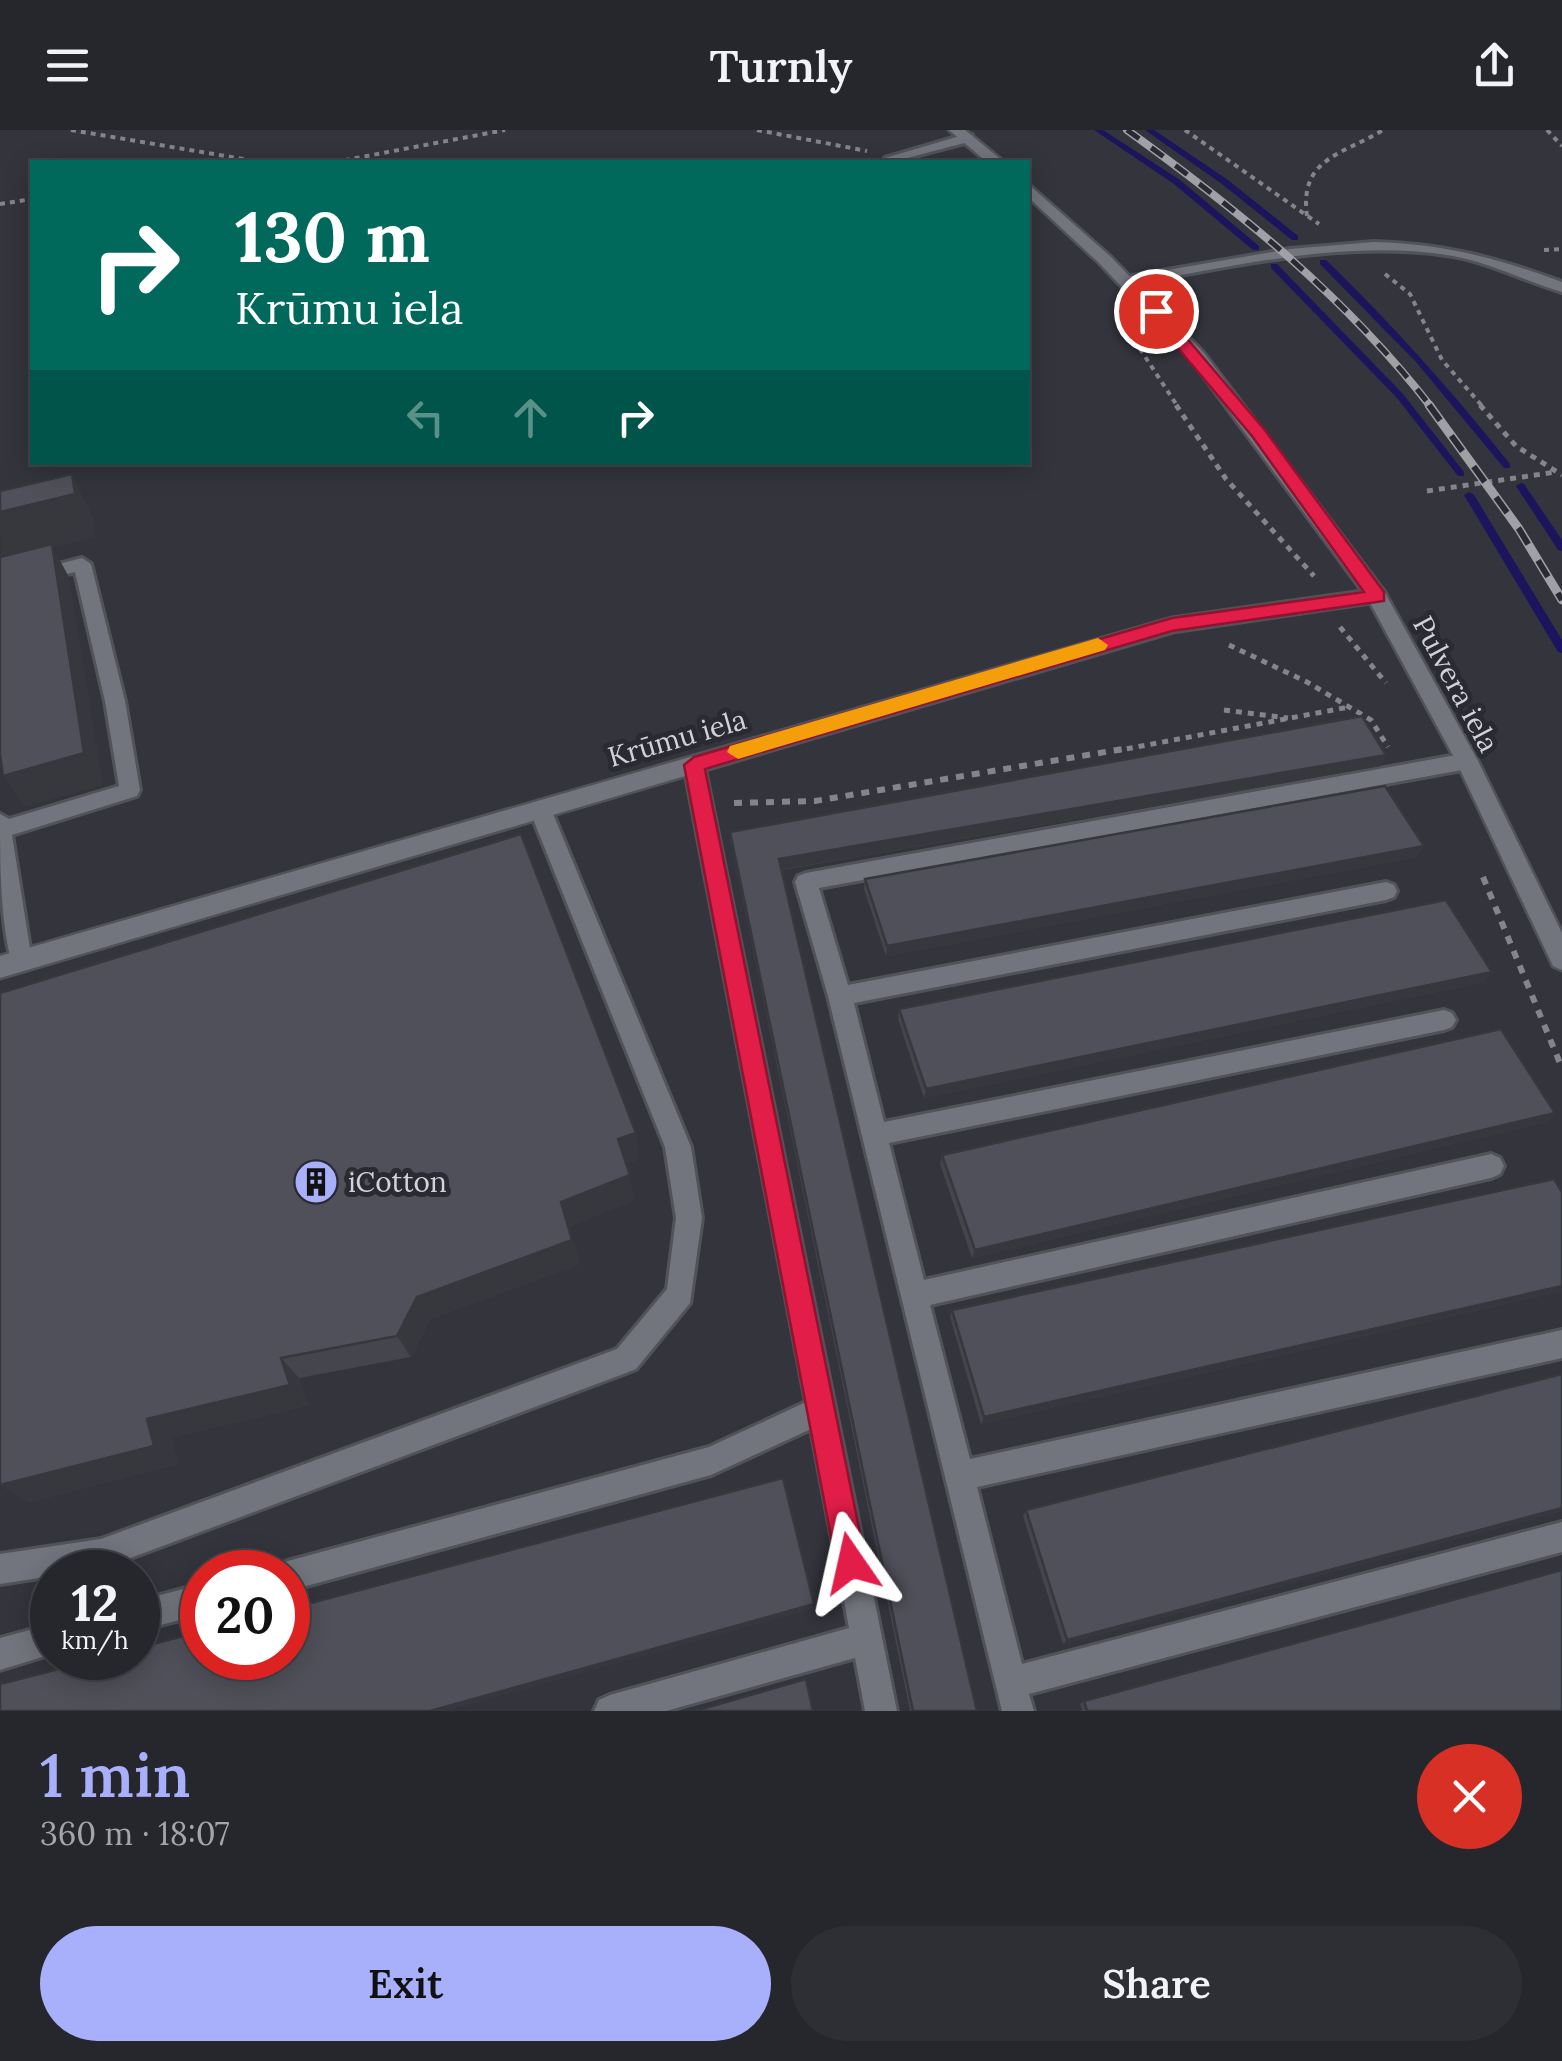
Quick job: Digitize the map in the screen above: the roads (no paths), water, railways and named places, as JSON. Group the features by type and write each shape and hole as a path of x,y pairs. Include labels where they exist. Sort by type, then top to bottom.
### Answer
{"main road":[{"path":"962,134 994,160"},
{"name":"Pulvera iela","path":"1030,191 1198,357 1377,596 1467,761 1562,959"},
{"name":"Krūmu iela","path":"11,964 1006,671 1197,620 1377,596"}],"lane":[{"path":"892,158 962,134"},
{"path":"1126,282 1315,251 1354,250 1450,252 1499,264 1562,288"},
{"path":"0,585 82,564 115,701 130,790 1,830"},
{"path":"1467,761 806,882 840,996 917,1295 1014,1697 1562,1537"},
{"path":"694,765 881,1711"},
{"path":"0,1570 100,1554 626,1359 680,1294 688,1218 678,1147 540,809"},
{"path":"0,822 14,932 11,964"},
{"path":"840,996 1386,891"},
{"path":"875,1135 1444,1020"},
{"path":"917,1295 1491,1166"},
{"path":"960,1476 1562,1344"},
{"path":"310,1570 711,1462 821,1410"},
{"path":"610,1711 866,1639"},
{"path":"0,1654 30,1646"}],"waterway":[{"path":"1098,130 1177,182 1256,248"},
{"path":"1149,130 1225,182 1295,238"},
{"path":"1323,262 1419,360 1507,466"},
{"path":"1274,266 1400,396 1461,474"},
{"path":"1521,486 1562,548"},
{"path":"1469,495 1562,649"}],"railway":[{"path":"1127,130 1289,258 1364,329 1431,407"},
{"path":"1429,405 1519,529 1562,600"}],"place":[{"name":"iCotton","path":"316,1182"}]}
